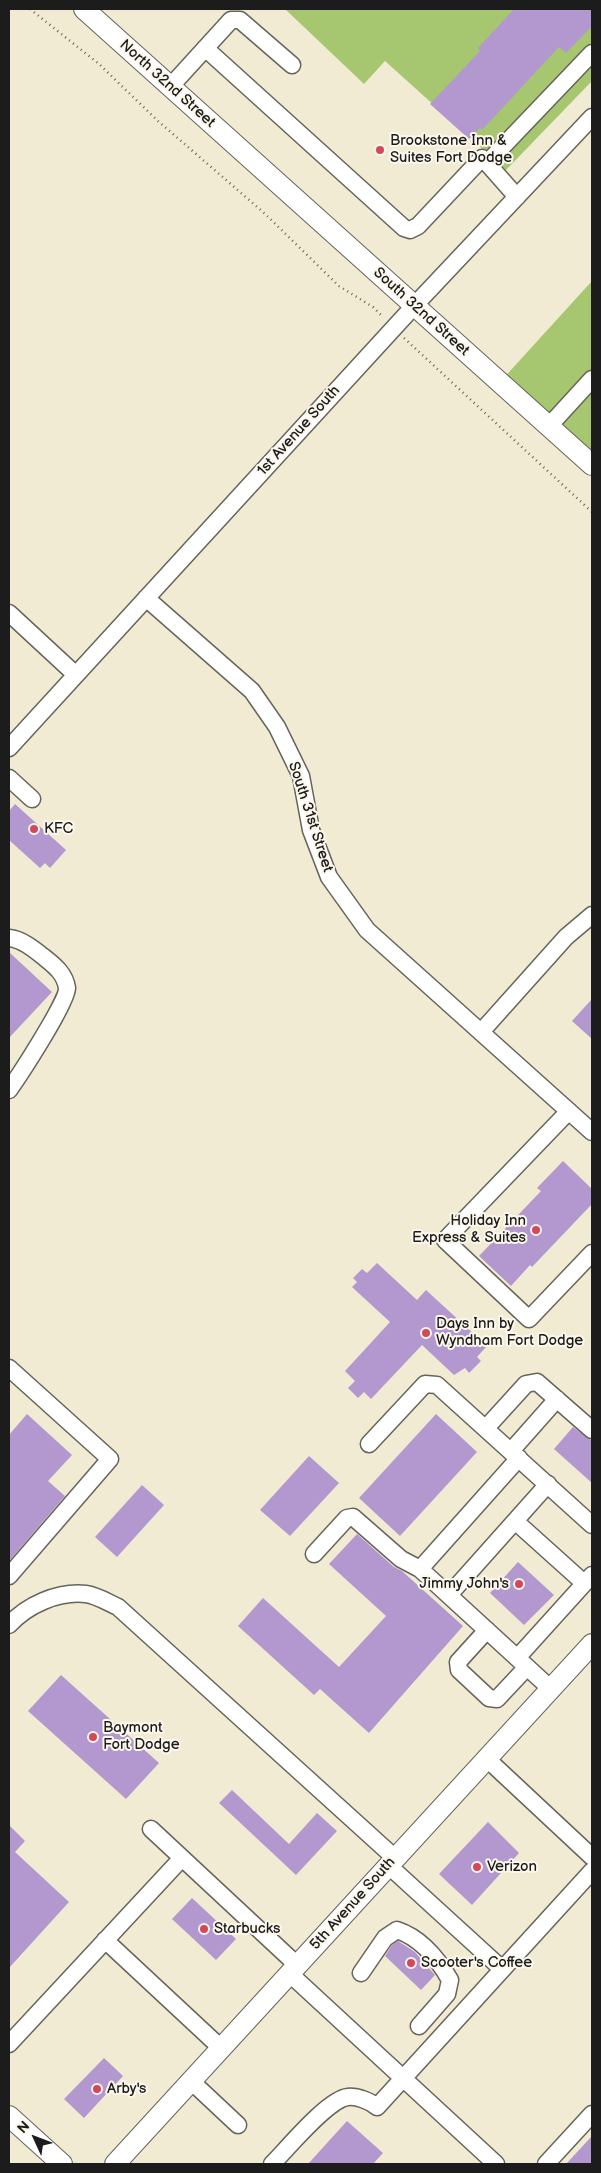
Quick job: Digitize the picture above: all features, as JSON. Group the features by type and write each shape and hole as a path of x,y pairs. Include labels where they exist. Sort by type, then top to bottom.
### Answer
{"main road":[{"name":"North 32nd Street","path":"84,9 249,159"},
{"name":"South 32nd Street","path":"249,159 592,465"},
{"name":"5th Avenue South","path":"114,2164 592,1644"},
{"path":"9,2116 62,2164"}],"street":[{"path":"170,87 231,20 235,19 240,20 292,65"},
{"path":"205,48 404,228 410,230 418,226 482,158"},
{"path":"517,197 487,164 592,53"},
{"name":"1st Avenue South","path":"9,748 414,306 592,117"},
{"path":"549,426 592,379"},
{"name":"South 31st Street","path":"146,598 252,691 277,727 301,776 311,830 330,877 367,930 592,1132"},
{"path":"9,613 76,675"},
{"path":"9,778 32,799"},
{"path":"481,1032 566,937 592,915"},
{"path":"9,938 15,939 36,950 51,963 62,973 67,989 63,1003 25,1069 9,1090"},
{"path":"569,1111 445,1240 529,1319 592,1253"},
{"path":"9,1368 110,1458 9,1576"},
{"path":"486,1428 526,1384 537,1382 592,1430"},
{"path":"369,1444 425,1384 437,1385 592,1525"},
{"path":"420,1569 515,1454 557,1399"},
{"path":"449,1595 548,1484"},
{"path":"314,1554 347,1518 353,1517 401,1559 420,1569 551,1689"},
{"path":"486,1630 458,1662 459,1670 483,1693 490,1698 497,1699 522,1662 588,1579 515,1521"},
{"path":"9,1625 19,1614 59,1595 87,1594 118,1607 392,1862 502,1969"},
{"path":"486,1758 592,1857"},
{"path":"151,1829 402,2078 496,2164"},
{"path":"9,2044 182,1858"},
{"path":"272,2164 332,2102 349,2097 368,2101 377,2107 592,1871"},
{"path":"361,1973 386,1938 397,1930 405,1933 426,1948 441,1965 450,1980 447,1994 418,2026"},
{"path":"106,1940 221,2048"},
{"path":"191,2081 238,2125"},
{"path":"546,2164 592,2114"}],"path":[{"path":"30,9 99,64 158,121 263,212 339,286 373,307 592,512"}],"green space":[{"path":"285,9 592,9 592,81 506,170 385,61 364,84"},
{"path":"592,281 592,465 500,382"}],"building":[{"path":"514,9 592,9 592,26 566,53 559,47 482,130 480,128 469,139 430,104 480,51 478,48"},
{"path":"15,804 66,850 50,868 45,863 40,868 9,840 9,811"},
{"path":"9,952 52,992 9,1038"},
{"path":"592,999 592,1039 572,1021"},
{"name":"Holiday Inn Express & Suites","path":"563,1161 592,1189 592,1204 532,1267 530,1265 511,1286 479,1256 541,1191 537,1188"},
{"name":"Days Inn by Wyndham Fort Dodge","path":"377,1263 417,1300 426,1290 487,1346 477,1357 481,1361 469,1373 465,1368 454,1375 422,1345 371,1399 364,1392 358,1398 348,1388 355,1381 345,1371 390,1322 352,1287 357,1282 353,1278 362,1269 367,1273"},
{"path":"27,1414 72,1455 48,1481 65,1496 9,1561 9,1435"},
{"path":"436,1414 477,1452 400,1536 359,1498"},
{"path":"573,1427 592,1441 592,1483 554,1449"},
{"path":"309,1456 339,1483 290,1536 260,1510"},
{"path":"142,1485 164,1505 117,1557 95,1537"},
{"path":"357,1534 394,1567 402,1571 463,1626 369,1733 320,1689 314,1695 238,1626 263,1598 339,1667 386,1616 329,1564"},
{"path":"518,1562 554,1595 524,1625 490,1593"},
{"name":"Baymont Fort Dodge","path":"61,1675 159,1763 126,1799 28,1711"},
{"path":"232,1790 289,1844 317,1813 337,1831 296,1875 219,1803"},
{"path":"488,1822 519,1853 472,1905 439,1874"},
{"path":"9,1825 25,1841 15,1852 69,1902 9,1968"},
{"name":"Starbucks","path":"192,1898 236,1939 216,1960 172,1919"},
{"name":"Scooter's Coffee","path":"398,1941 415,1952 435,1975 421,1990 385,1956 392,1945"},
{"path":"104,2058 123,2076 84,2118 64,2099"},
{"path":"347,2121 383,2153 373,2164 308,2164"},
{"path":"592,2136 592,2164 566,2164"}],"place":[{"name":"Brookstone Inn & Suites Fort Dodge","path":"380,150"},
{"name":"KFC","path":"34,829"},
{"name":"Holiday Inn Express & Suites","path":"536,1230"},
{"name":"Days Inn by Wyndham Fort Dodge","path":"426,1333"},
{"name":"Jimmy John's","path":"519,1584"},
{"name":"Baymont Fort Dodge","path":"93,1737"},
{"name":"Verizon","path":"477,1867"},
{"name":"Starbucks","path":"204,1929"},
{"name":"Scooter's Coffee","path":"411,1963"},
{"name":"Arby's","path":"97,2089"}]}
